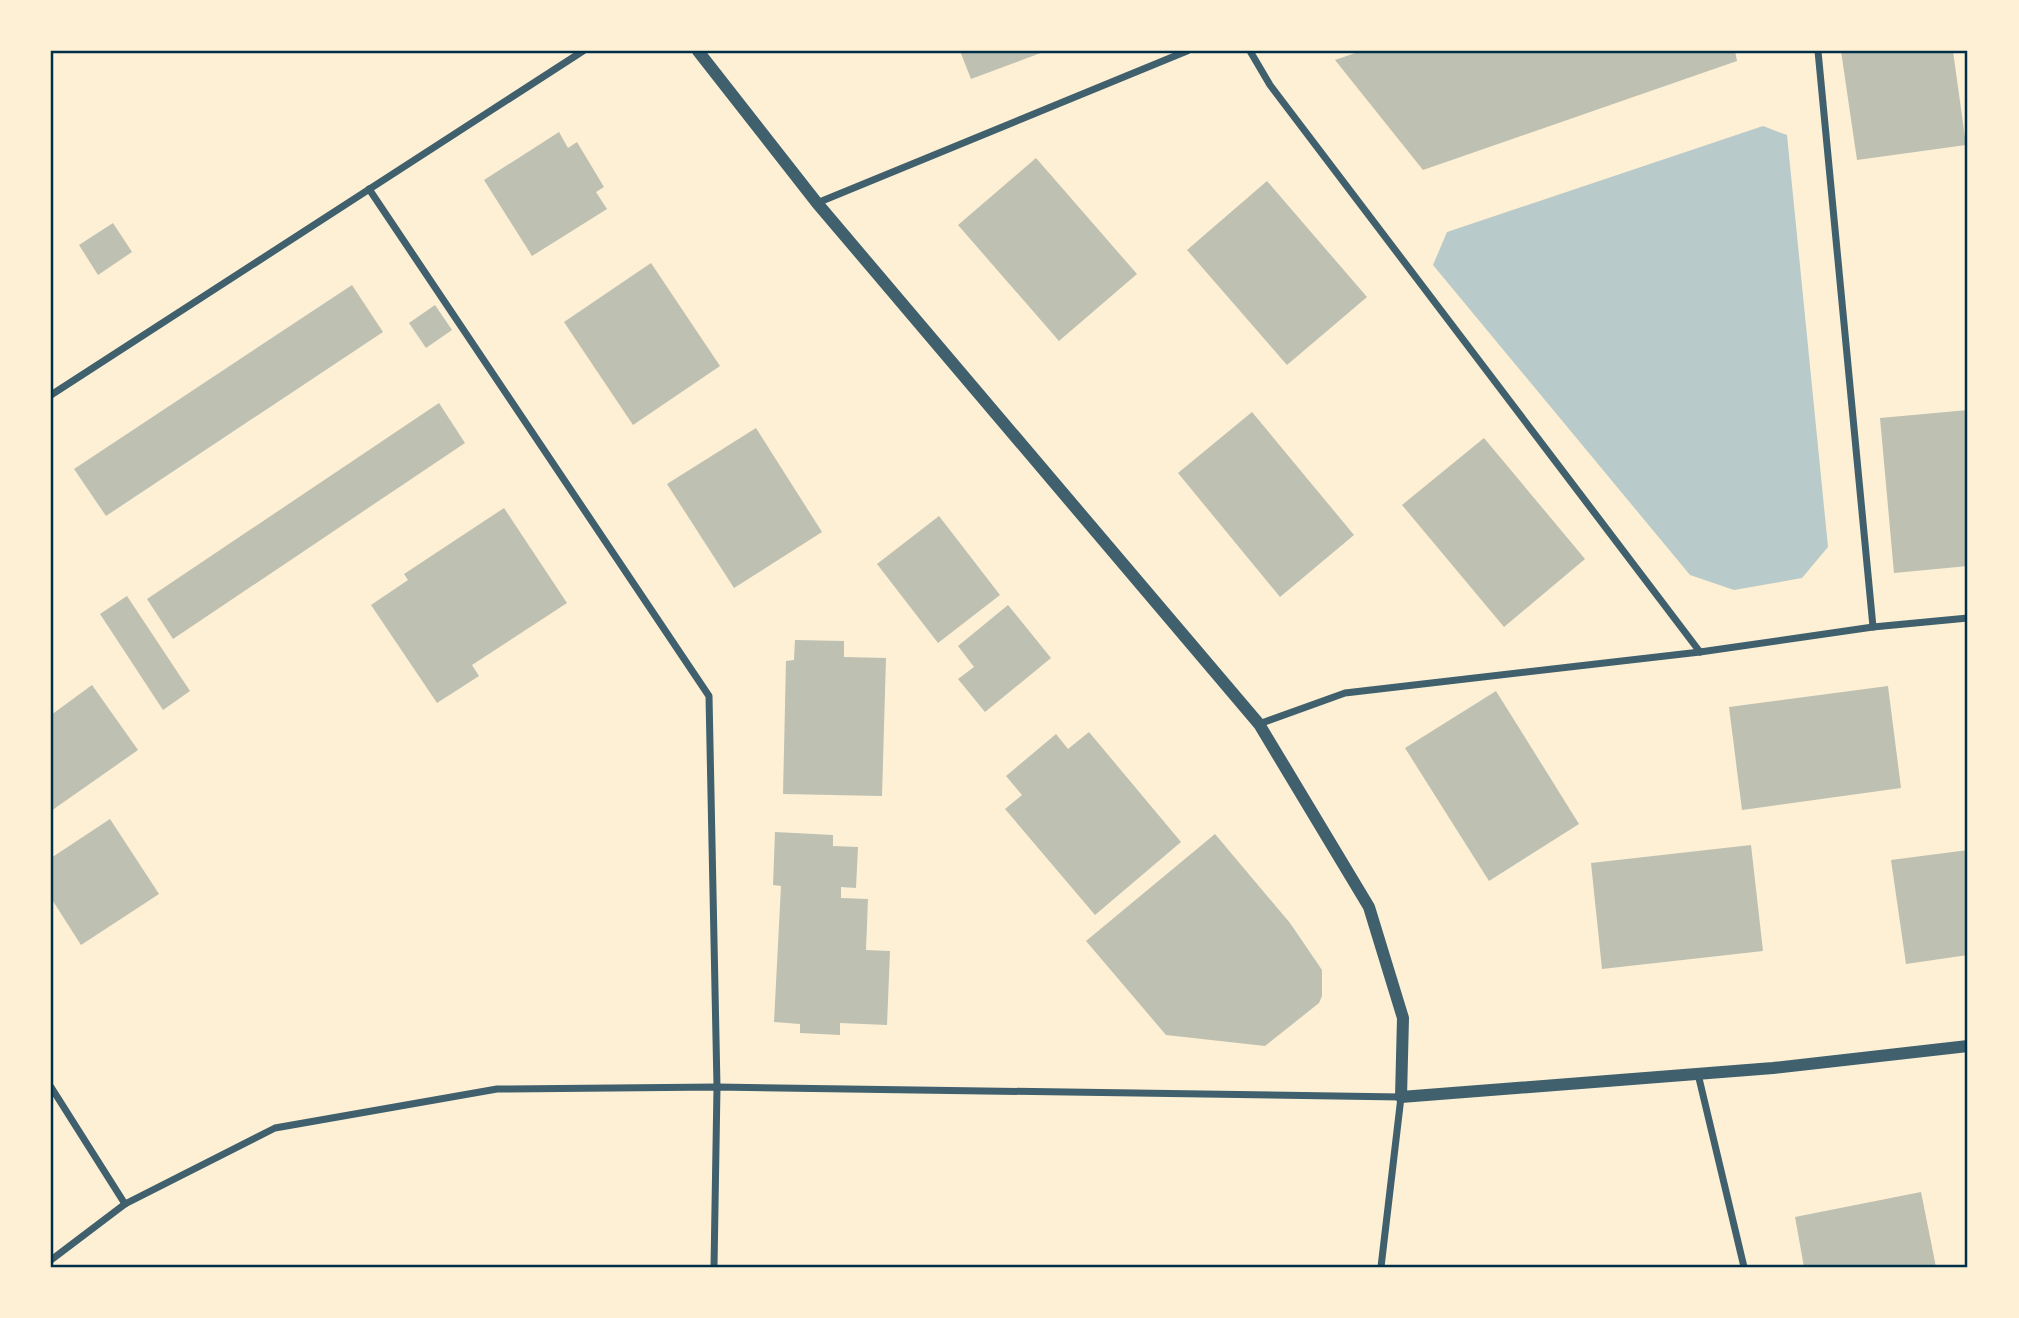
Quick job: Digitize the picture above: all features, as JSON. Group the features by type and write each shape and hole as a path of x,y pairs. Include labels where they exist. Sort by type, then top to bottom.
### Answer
{"street":[{"path":"51,395 583,51"},
{"path":"698,51 817,203 1259,724 1369,907 1403,1018 1401,1097 1381,1267"},
{"path":"817,203 1187,51"},
{"path":"1250,51 1270,85 1700,652"},
{"path":"1818,51 1873,627"},
{"path":"369,189 709,696 717,1087 714,1267"},
{"path":"1259,724 1345,693 1700,652 1873,627 1968,618"},
{"path":"51,1259 125,1204 275,1128 497,1089 717,1087 1401,1097 1773,1068 1968,1046"},
{"path":"1698,1074 1744,1267"},
{"path":"51,1087 125,1204"}],"shaded area":[{"path":"1763,126 1787,135 1828,547 1802,578 1734,590 1690,575 1433,265 1447,232"}],"building":[{"path":"960,51 1046,51 971,79"},
{"path":"1361,51 1735,51 1737,61 1423,170 1335,60"},
{"path":"1841,51 1953,51 1966,145 1857,160"},
{"path":"559,132 568,148 577,142 604,187 596,192 607,209 532,256 484,180"},
{"path":"1036,158 1137,274 1059,341 958,225"},
{"path":"1267,181 1367,297 1287,365 1187,250"},
{"path":"113,223 132,252 98,275 79,245"},
{"path":"651,263 720,366 633,425 564,322"},
{"path":"352,285 383,332 106,516 74,469"},
{"path":"435,305 452,330 426,348 409,323"},
{"path":"439,403 465,443 173,639 147,599"},
{"path":"1968,410 1968,566 1894,573 1880,418"},
{"path":"1252,412 1354,535 1280,597 1178,473"},
{"path":"756,428 822,532 734,588 667,484"},
{"path":"1484,438 1585,559 1504,627 1402,505"},
{"path":"504,508 567,603 472,665 479,676 437,703 371,605 408,580 404,574"},
{"path":"939,516 1000,595 938,643 877,564"},
{"path":"127,596 190,691 163,710 100,614"},
{"path":"1008,605 1051,658 985,712 958,679 974,667 958,646"},
{"path":"795,640 844,641 844,657 886,658 882,796 783,794 786,661 794,660"},
{"path":"92,685 138,750 51,811 51,715"},
{"path":"1888,686 1901,788 1742,810 1729,707"},
{"path":"1496,691 1579,824 1489,881 1405,748"},
{"path":"1089,732 1181,842 1095,915 1005,809 1022,795 1006,776 1056,734 1068,749"},
{"path":"110,819 159,894 81,945 51,898 51,858"},
{"path":"775,832 833,835 833,846 858,847 856,888 841,887 841,898 868,899 866,950 890,951 887,1025 840,1023 840,1035 800,1033 800,1024 774,1022 781,886 773,885"},
{"path":"1215,834 1290,923 1322,970 1322,996 1319,1003 1265,1046 1166,1035 1086,941"},
{"path":"1751,845 1763,951 1602,969 1591,863"},
{"path":"1968,850 1968,955 1906,964 1891,860"},
{"path":"1921,1192 1936,1267 1804,1267 1795,1217"}]}
